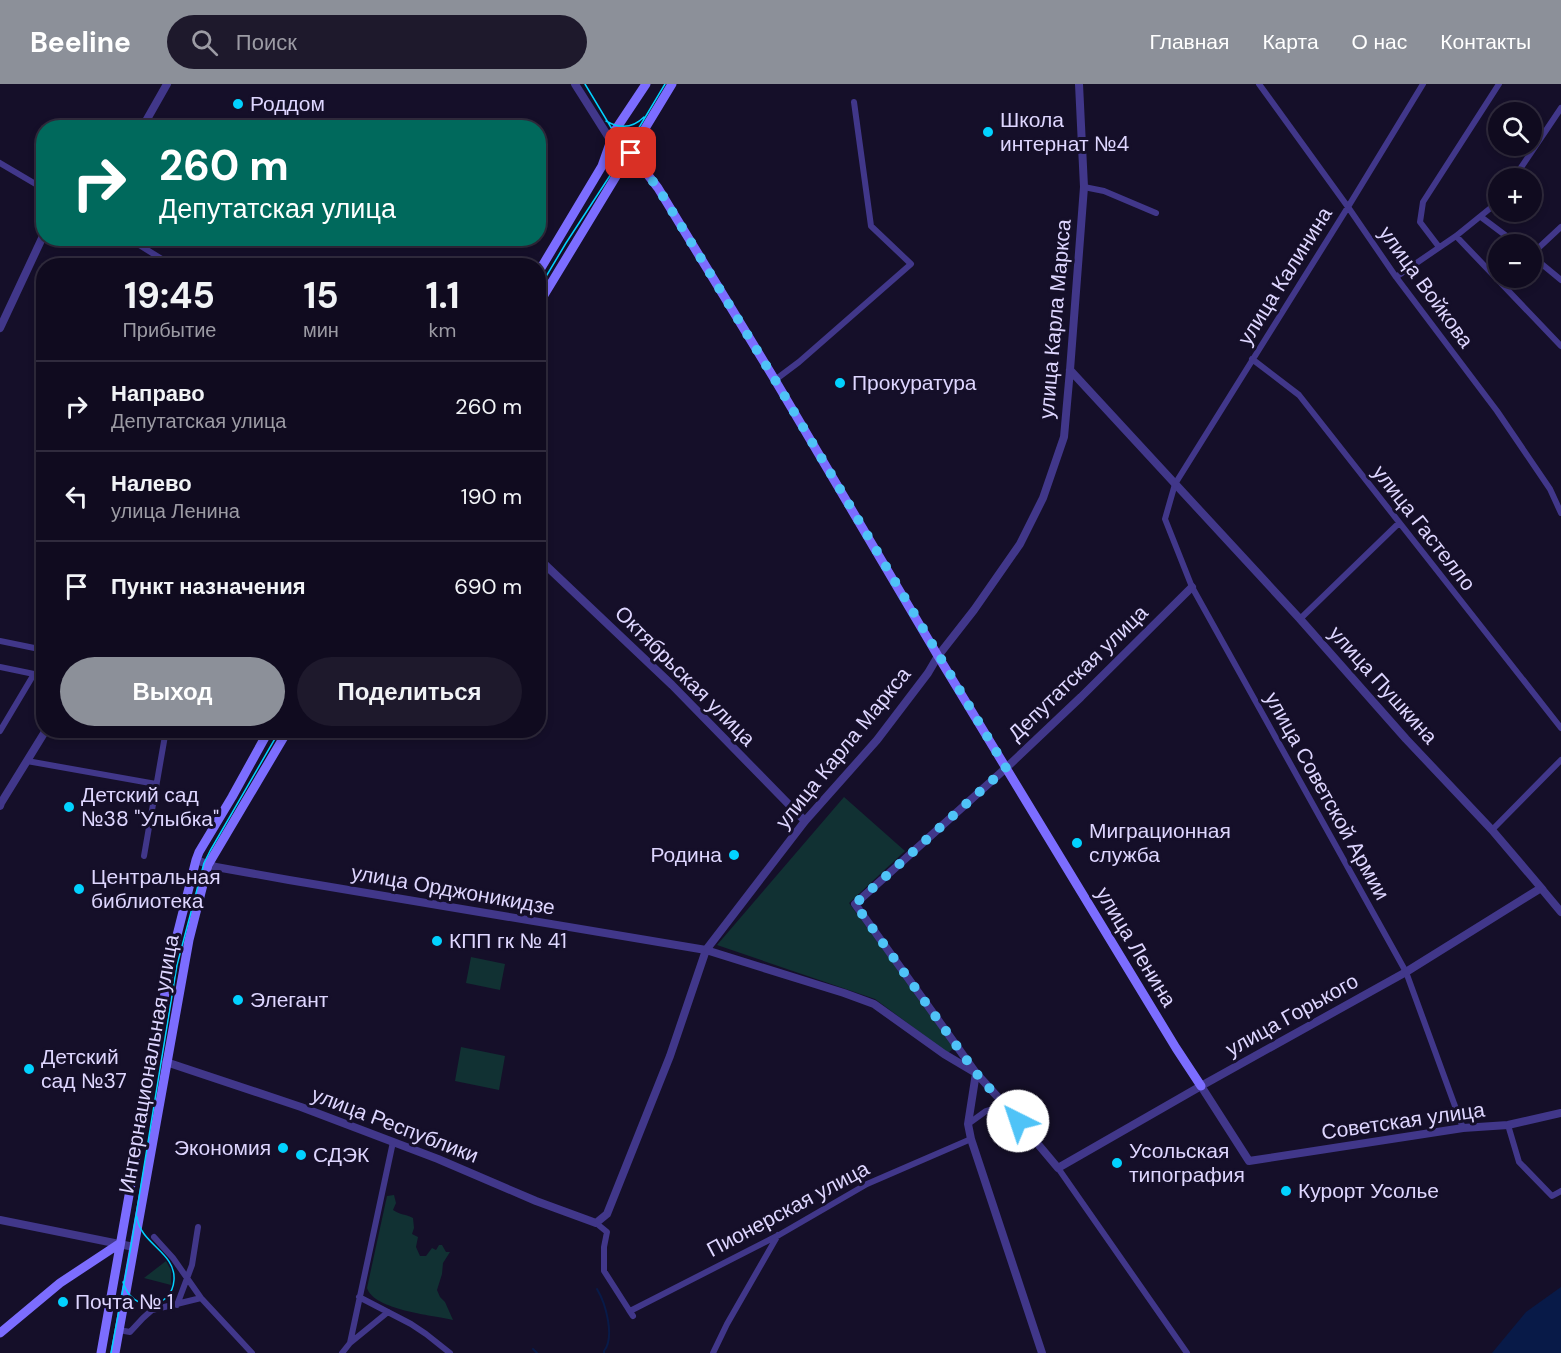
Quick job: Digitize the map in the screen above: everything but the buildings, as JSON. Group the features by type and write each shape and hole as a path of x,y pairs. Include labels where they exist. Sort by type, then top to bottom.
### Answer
{"main road":[{"path":"546,260 599,171 614,132 646,84"},
{"path":"546,292 672,84"},
{"name":"улица Ленина","path":"611,141 624,146 658,188 775,380 938,657 1201,1086"},
{"name":"Интернациональная улица","path":"100,1353 174,943 196,860 265,738"},
{"name":"Интернациональная улица","path":"115,1353 189,940 208,865 283,738"},
{"path":"152,1059 166,1062"},
{"path":"0,1333 60,1283 120,1244"}],"street":[{"path":"147,120 167,84"},
{"name":"улица Ленина","path":"575,84 611,141"},
{"name":"улица Карла Маркса","path":"596,1222 607,1214 670,1056 706,950 805,821 877,740 928,673 1020,544 1043,498 1064,436 1070,370 1084,187 1079,84"},
{"name":"улица Войкова","path":"1259,84 1396,277 1497,411 1550,489 1561,513"},
{"name":"улица Калинина","path":"1175,484 1423,84"},
{"path":"1439,248 1420,222 1423,202 1499,84"},
{"path":"775,380 799,362 911,264 871,226 854,102"},
{"path":"1521,168 1561,108"},
{"path":"0,163 36,184"},
{"path":"1084,187 1104,191 1156,213"},
{"path":"1396,277 1456,236 1488,210"},
{"path":"1480,217 1503,234"},
{"path":"1542,245 1561,227"},
{"path":"1456,236 1561,346"},
{"path":"0,328 38,246"},
{"path":"141,246 160,258"},
{"path":"1542,264 1561,280"},
{"name":"улица Гастелло","path":"1252,358 1299,395 1561,728"},
{"name":"улица Пушкина","path":"1070,370 1300,619 1406,739 1491,830 1561,912"},
{"name":"улица Пушкина","path":"1070,370 1175,484"},
{"path":"1102,405 1300,619 1399,523"},
{"name":"улица Советской Армии","path":"1175,484 1165,519 1192,587 1406,972 1462,1128"},
{"name":"Октябрьская улица","path":"546,566 672,685 805,821"},
{"name":"Депутатская улица","path":"976,1073 855,904 1006,768 1192,587"},
{"path":"0,641 36,648"},
{"path":"0,667 34,674 0,731"},
{"path":"0,806 41,738"},
{"path":"144,856 165,738"},
{"path":"1491,830 1561,760"},
{"path":"27,761 156,784"},
{"name":"улица Орджоникидзе","path":"196,860 208,865 413,902 706,950 874,1004 944,1054 976,1073"},
{"name":"улица Горького","path":"1058,1168 1406,972 1541,888"},
{"name":"улица Республики","path":"166,1062 301,1107 447,1162 536,1201 596,1222"},
{"path":"976,1073 1058,1168 1187,1353"},
{"path":"976,1073 968,1124 971,1139 1042,1353"},
{"name":"улица Ленина","path":"1201,1086 1249,1161"},
{"path":"968,1124 986,1111 1005,1105"},
{"name":"Советская улица","path":"1249,1161 1462,1128 1508,1125 1561,1113"},
{"path":"1508,1125 1519,1162 1552,1196 1561,1191"},
{"name":"Пионерская улица","path":"596,1222 607,1232 604,1247 604,1271 631,1313 632,1310 778,1234 867,1184 971,1139"},
{"path":"350,1343 393,1142"},
{"path":"0,1220 134,1247"},
{"path":"177,1305 192,1265 198,1227"},
{"path":"713,1353 778,1234"},
{"path":"154,1237 173,1258 201,1298 252,1353"},
{"path":"359,1297 426,1334 450,1353"},
{"path":"119,1330 130,1332 152,1310 201,1298"},
{"path":"342,1353 350,1343 388,1312"}],"green space":[{"path":"844,797 905,851 849,903 955,1047 948,1053 875,999 717,945"},
{"path":"471,957 505,964 500,990 466,983"},
{"path":"461,1047 505,1056 499,1090 455,1081"},
{"path":"394,1195 396,1203 393,1210 413,1218 412,1234 418,1237 416,1247 420,1256 426,1256 432,1248 436,1250 439,1245 442,1245 446,1252 450,1252 443,1263 437,1290 453,1320 380,1302 367,1288 387,1196"},
{"path":"166,1261 171,1270 171,1285 144,1278"}],"water":[{"path":"1561,1287 1561,1353 1492,1353 1526,1312"}],"waterway":[{"path":"597,1289 606,1312 609,1329 609,1338 604,1353"},
{"path":"533,1349 537,1353"}],"tram line":[{"path":"585,84 615,134 618,144 617,159"},
{"path":"546,277 665,84"},
{"path":"606,121 626,126 644,117"},
{"path":"111,1353 177,965 204,863 275,738"},
{"path":"123,1282 134,1299 143,1303 159,1302 172,1290 173,1270 164,1255 144,1234 137,1217"}],"place":[{"name":"Роддом","path":"238,104"},
{"name":"Школа интернат №4","path":"988,132"},
{"name":"Прокуратура","path":"840,383"},
{"name":"Детский сад №38 \"Улыбка\"","path":"69,807"},
{"name":"Миграционная служба","path":"1077,843"},
{"name":"Родина","path":"734,855"},
{"name":"Центральная библиотека","path":"79,889"},
{"name":"КПП гк № 41","path":"437,941"},
{"name":"Элегант","path":"238,1000"},
{"name":"Детский сад №37","path":"29,1069"},
{"name":"Экономия","path":"283,1148"},
{"name":"СДЭК","path":"301,1155"},
{"name":"Усольская типография","path":"1117,1163"},
{"name":"Курорт Усолье","path":"1286,1191"},
{"name":"Почта № 1","path":"63,1302"}],"route":[{"path":"631,153 658,188 1006,768 855,904 976,1073 1018,1121"}]}
